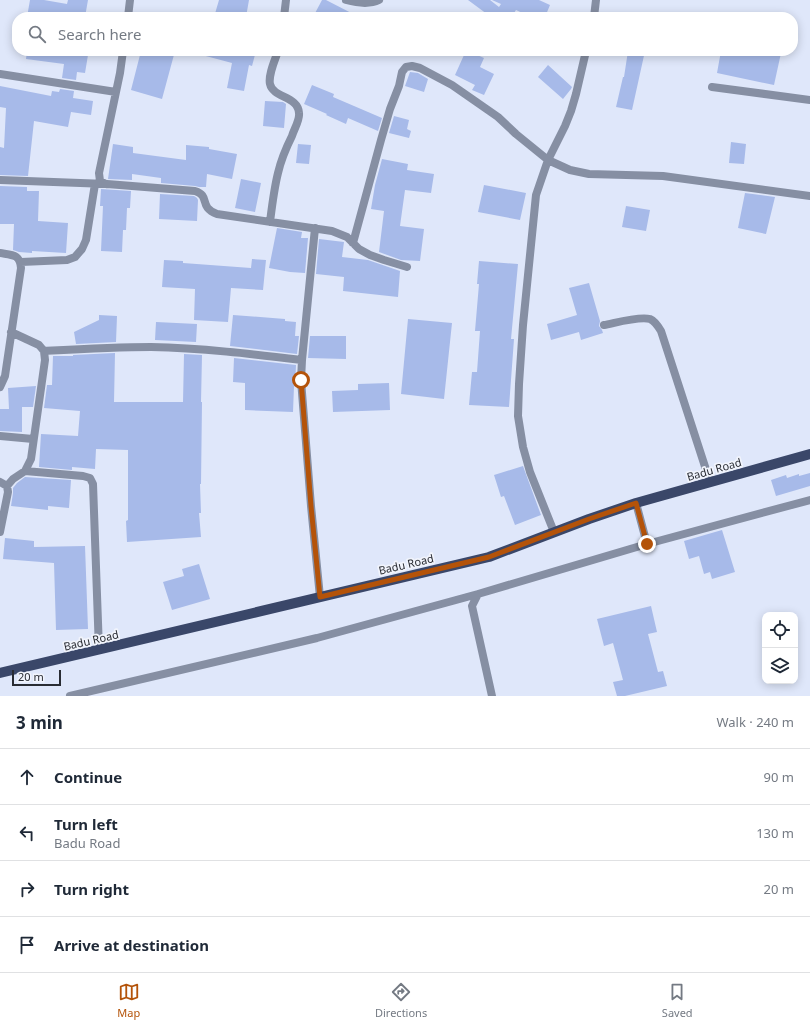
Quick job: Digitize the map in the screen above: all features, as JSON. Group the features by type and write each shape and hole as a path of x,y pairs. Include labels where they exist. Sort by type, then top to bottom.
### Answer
{"main road":[{"name":"Badu Road","path":"0,673 489,557 636,503 810,454"}],"street":[{"path":"129,12 130,0"},
{"path":"285,12 286,0"},
{"path":"346,0 362,3 379,0"},
{"path":"595,12 596,0"},
{"path":"107,184 100,181 99,173 122,56"},
{"path":"270,222 278,173 297,123 299,113 297,105 273,90 270,83 271,73 276,56"},
{"path":"554,532 530,472 523,447 518,416 519,384 523,325 536,195 548,160 571,111 585,56"},
{"path":"353,243 381,140 390,109 399,86 402,72 406,67 412,66 420,68 452,85 498,117 548,160 570,170 589,174 663,176 810,196"},
{"path":"0,74 116,92"},
{"path":"712,87 810,100"},
{"path":"0,180 107,184 195,191 201,193 204,197 205,204 211,212 332,231 347,237 359,249 370,255 408,267"},
{"path":"21,262 67,260 75,257 82,249 86,240 95,184"},
{"path":"315,228 301,380 320,597"},
{"path":"0,253 18,258 21,262 5,376 0,387"},
{"path":"604,325 650,319 661,331 710,482"},
{"path":"0,532 8,492 4,484 25,471 31,459 40,388 44,370 44,351 39,344 11,332"},
{"path":"44,351 120,347 177,348 214,350 302,360"},
{"path":"0,436 33,439"},
{"path":"25,471 84,476 90,478 93,484 99,650"},
{"path":"70,696 317,638 478,594 647,544 810,500"},
{"path":"636,503 647,544"},
{"path":"478,594 472,606 492,696"}],"building":[{"path":"30,0 44,0 67,4 68,0 88,0 86,12 28,12"},
{"path":"219,0 249,0 247,12 215,12"},
{"path":"322,0 326,0 349,12 316,12"},
{"path":"468,0 490,0 499,7 501,4 492,0 539,0 550,5 547,12 520,12 516,10 515,12 484,12"},
{"path":"26,56 88,56 85,73 77,72 76,80 62,78 64,64 26,59"},
{"path":"140,56 174,56 162,99 131,90"},
{"path":"206,56 255,56 252,66 249,65 244,91 227,88 232,63"},
{"path":"464,56 479,56 484,58 480,67 494,74 484,95 472,90 475,85 455,75"},
{"path":"627,56 644,56 632,110 616,107 624,77"},
{"path":"720,56 780,56 774,85 717,73"},
{"path":"548,65 572,87 563,99 538,77"},
{"path":"410,72 418,73 428,79 424,92 405,86"},
{"path":"312,85 334,94 333,97 382,118 378,131 348,118 346,124 304,104"},
{"path":"0,86 51,96 52,91 59,92 60,89 74,91 73,98 93,101 91,115 71,112 68,127 34,121 28,176 0,175 0,147 4,148 6,108 0,107"},
{"path":"265,101 283,102 286,104 284,128 263,126"},
{"path":"394,116 409,120 407,129 411,131 409,138 389,133"},
{"path":"731,142 746,144 744,164 729,163"},
{"path":"113,144 133,147 133,153 186,160 186,145 209,147 209,149 237,154 232,179 207,174 206,187 199,187 161,183 161,178 132,174 132,180 108,179"},
{"path":"298,144 311,145 309,164 296,163"},
{"path":"382,159 408,164 407,170 434,174 431,193 405,190 400,226 424,229 420,261 401,260 379,252 384,211 371,209 375,185"},
{"path":"241,179 261,183 255,212 235,208"},
{"path":"484,185 526,193 520,220 478,212"},
{"path":"0,186 27,187 27,191 39,191 38,221 68,223 66,253 32,251 32,253 13,250 14,224 0,224"},
{"path":"101,189 131,191 130,208 127,208 126,230 123,230 122,252 101,251 103,206 100,206"},
{"path":"745,193 775,197 766,234 738,228"},
{"path":"160,194 194,196 197,198 197,221 159,219"},
{"path":"626,206 650,210 646,231 622,227"},
{"path":"277,228 302,232 301,238 308,238 305,273 269,268"},
{"path":"319,239 344,242 342,257 368,260 400,271 398,297 343,291 344,277 316,274"},
{"path":"252,259 266,260 263,290 231,288 228,322 194,320 195,289 162,287 164,260 183,261 183,263 251,268"},
{"path":"479,261 518,264 511,339 514,339 509,407 469,405 472,372 477,372 480,331 475,331 479,284 477,284"},
{"path":"589,283 600,321 599,326 603,333 581,340 579,332 551,340 547,324 577,315 569,288"},
{"path":"99,315 117,316 116,342 76,344 74,332 99,320"},
{"path":"233,315 285,319 285,321 296,322 295,336 299,336 297,354 230,346"},
{"path":"408,319 452,323 444,399 401,394"},
{"path":"156,322 197,324 196,342 155,340"},
{"path":"310,336 346,336 346,359 308,358"},
{"path":"115,353 114,402 183,402 184,354 202,355 201,513 199,513 201,537 127,542 126,521 128,520 128,450 96,449 95,469 72,467 72,470 39,467 41,434 78,436 80,411 44,408 47,385 52,385 53,356"},
{"path":"234,358 296,365 293,412 245,410 245,383 233,382"},
{"path":"389,383 390,410 333,412 332,391 358,390 358,384"},
{"path":"36,386 33,407 22,407 22,432 0,431 0,409 9,409 8,388"},
{"path":"523,466 541,515 515,525 504,496 501,497 494,475"},
{"path":"810,473 810,486 776,496 771,480 786,475 787,478 799,474 799,476"},
{"path":"25,477 71,480 69,508 48,506 48,510 11,506 13,488"},
{"path":"722,530 735,572 712,579 710,572 704,574 699,556 689,559 684,541"},
{"path":"5,538 34,541 34,547 85,546 88,629 56,630 54,563 3,559"},
{"path":"199,564 210,599 172,610 163,582 184,576 182,569"},
{"path":"651,606 657,632 648,634 658,672 663,671 667,686 625,696 617,696 613,682 623,680 613,643 604,646 597,619"}],"route":[{"path":"301,380 320,597 489,557 636,503 647,544"}]}
